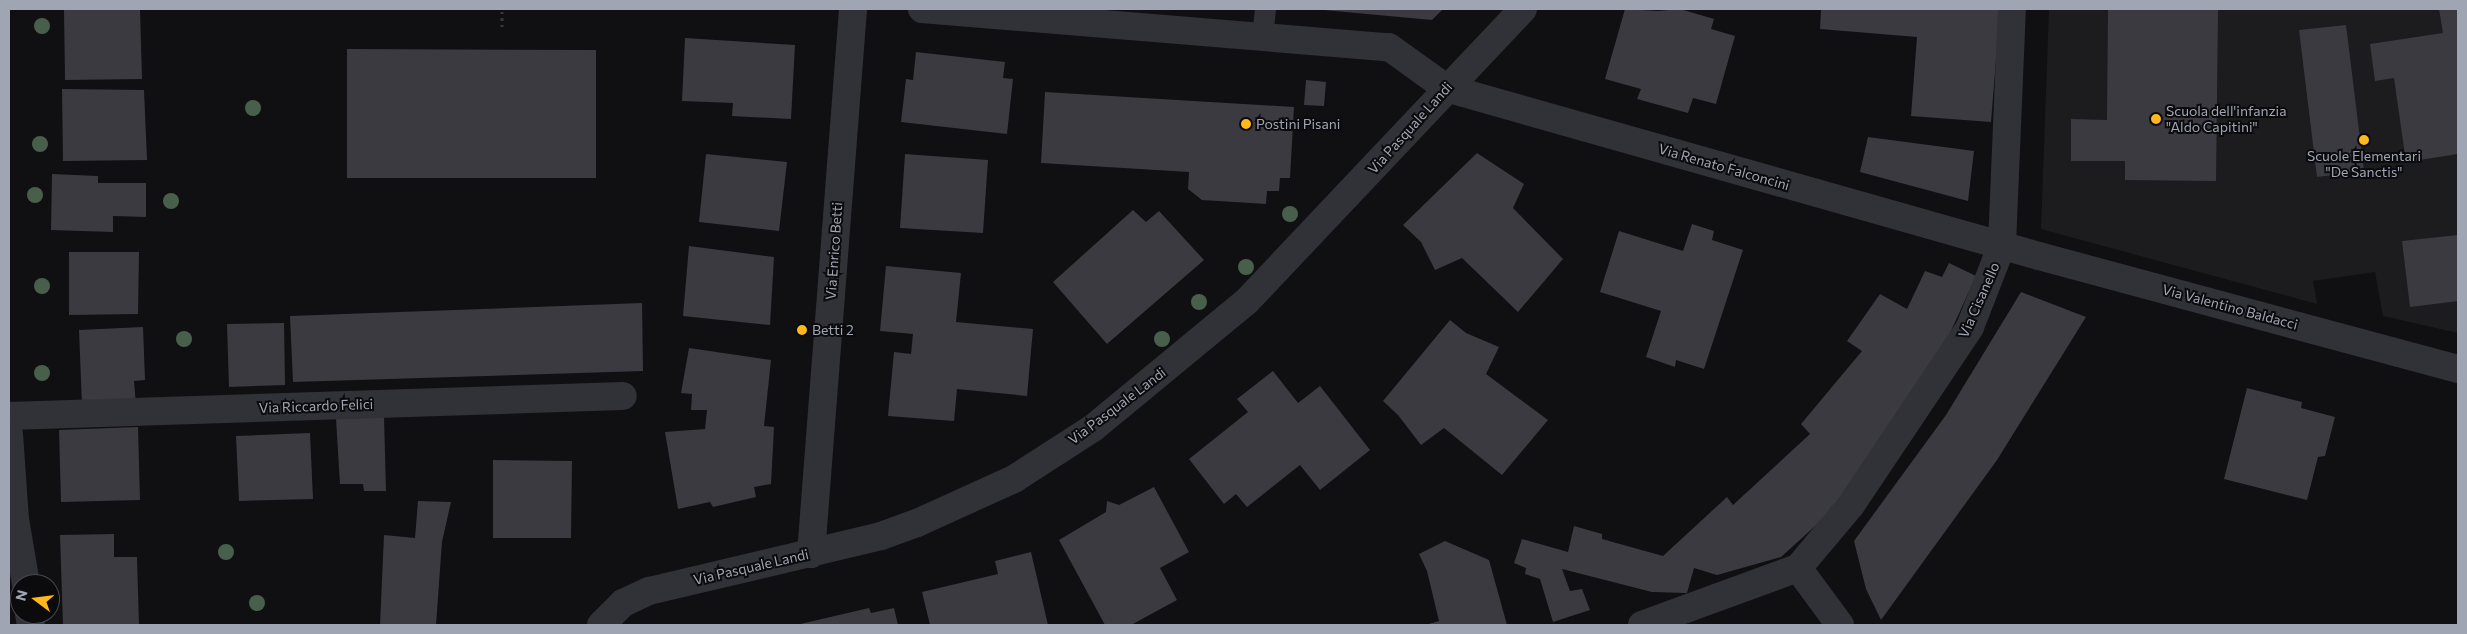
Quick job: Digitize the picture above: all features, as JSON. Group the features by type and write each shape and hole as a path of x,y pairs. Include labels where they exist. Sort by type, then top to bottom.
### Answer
{"street":[{"name":"Via Enrico Betti","path":"811,554 853,9"},
{"name":"Via Renato Falconcini","path":"922,9 1144,19 1262,37 1389,47 1446,88 2002,245"},
{"name":"Via Pasquale Landi","path":"601,625 623,603 649,590 811,554 881,536 968,501 1014,479 1093,428 1246,302 1393,150 1446,88 1524,9"},
{"name":"Via Cisanello","path":"1798,568 1851,505 1970,327 2002,245 2012,9"},
{"name":"Via Valentino Baldacci","path":"2002,245 2458,369"},
{"name":"Via Riccardo Felici","path":"9,416 623,396"},
{"path":"9,434 19,571"},
{"path":"1642,625 1798,568 1840,625"}],"lane":[{"path":"1262,37 1265,9"}],"path":[{"path":"502,9 502,27"}],"shaded area":[{"path":"2049,9 2458,9 2458,333 2383,316 2375,272 2313,281 2317,304 2041,229"}],"building":[{"path":"64,9 140,9 142,79 65,80"},
{"path":"1313,9 1443,9 1432,20"},
{"path":"1625,9 1658,11 1680,9 1714,19 1711,29 1735,36 1716,104 1693,98 1688,113 1637,99 1641,89 1605,79"},
{"path":"1821,9 2000,9 1991,122 1911,116 1917,37 1820,29"},
{"path":"2108,9 2218,10 2216,181 2125,180 2125,161 2071,161 2071,119 2107,120"},
{"path":"2439,9 2458,9 2458,154 2406,162 2394,78 2375,81 2370,44 2443,33"},
{"path":"2346,25 2364,171 2317,177 2299,30"},
{"path":"685,38 795,45 791,119 732,116 733,103 682,101"},
{"path":"347,49 596,50 596,178 347,178"},
{"path":"916,52 1005,62 1003,78 1013,79 1007,134 901,122 906,79 913,80"},
{"path":"1306,80 1326,82 1324,106 1304,105"},
{"path":"62,89 144,90 147,160 63,161"},
{"path":"1045,92 1294,107 1290,178 1280,178 1279,191 1267,191 1266,204 1202,200 1188,189 1189,172 1041,163"},
{"path":"1868,137 1974,151 1968,201 1860,172"},
{"path":"1477,153 1524,184 1513,208 1563,259 1518,312 1462,258 1435,270 1421,242 1403,225"},
{"path":"706,154 787,162 779,231 699,222"},
{"path":"905,154 988,160 983,233 900,228"},
{"path":"52,174 98,176 98,183 146,183 146,217 113,216 113,232 51,230"},
{"path":"1133,210 1146,222 1159,211 1204,260 1107,344 1053,282"},
{"path":"1692,224 1714,231 1712,240 1743,250 1704,369 1676,360 1675,367 1646,357 1661,311 1600,292 1619,231 1683,251"},
{"path":"2458,235 2458,301 2410,307 2402,241"},
{"path":"689,246 774,257 770,325 683,316"},
{"path":"69,252 139,252 138,314 69,315"},
{"path":"1949,263 1976,276 1935,366 1835,508 1781,557 1717,575 1694,568 1687,593 1652,592 1562,569 1570,591 1582,589 1590,610 1553,622 1540,579 1525,574 1526,568 1514,563 1522,539 1568,552 1574,526 1602,534 1602,539 1663,556 1727,497 1733,505 1810,434 1801,424 1862,351 1847,341 1880,294 1907,309 1925,271 1942,277"},
{"path":"886,266 961,273 956,322 1033,329 1027,396 957,389 954,421 888,416 894,352 911,354 913,334 880,331"},
{"path":"2021,292 2086,317 1997,460 1881,620 1866,589 1854,541 1946,415"},
{"path":"642,303 643,371 293,382 290,316"},
{"path":"1450,320 1466,333 1499,347 1486,374 1548,420 1502,475 1444,428 1421,445 1398,415 1383,401"},
{"path":"284,323 285,385 229,387 227,324"},
{"path":"143,327 145,380 134,381 136,405 82,406 79,330"},
{"path":"689,348 771,360 764,426 774,427 771,484 754,487 756,497 713,507 710,502 678,509 665,432 705,429 707,410 691,410 692,394 681,393"},
{"path":"1273,371 1298,403 1320,386 1370,450 1320,490 1300,465 1247,507 1236,494 1224,504 1189,459 1248,412 1237,399"},
{"path":"2247,388 2302,402 2301,408 2335,417 2325,456 2318,457 2307,500 2224,479"},
{"path":"384,417 386,491 364,491 363,484 340,484 336,419"},
{"path":"138,427 140,500 61,502 59,430"},
{"path":"310,433 313,499 239,501 236,436"},
{"path":"493,460 572,461 571,538 493,538"},
{"path":"1154,487 1189,552 1160,568 1177,600 1131,625 1105,625 1059,540 1106,512 1107,501 1119,505"},
{"path":"418,501 451,502 442,542 436,625 380,625 384,535 415,538"},
{"path":"114,534 114,557 137,557 139,625 63,625 60,535"},
{"path":"1445,541 1489,560 1507,625 1425,625 1439,621 1427,571 1419,554"},
{"path":"1031,552 1048,625 930,625 922,592 998,574 995,561"},
{"path":"869,608 871,613 894,608 898,625 796,625"}],"place":[{"name":"Scuola dell'infanzia \"Aldo Capitini\"","path":"2156,119"},
{"name":"Postini Pisani","path":"1246,124"},
{"name":"Scuole Elementari \"De Sanctis\"","path":"2364,140"},
{"name":"Betti 2","path":"802,330"}]}
